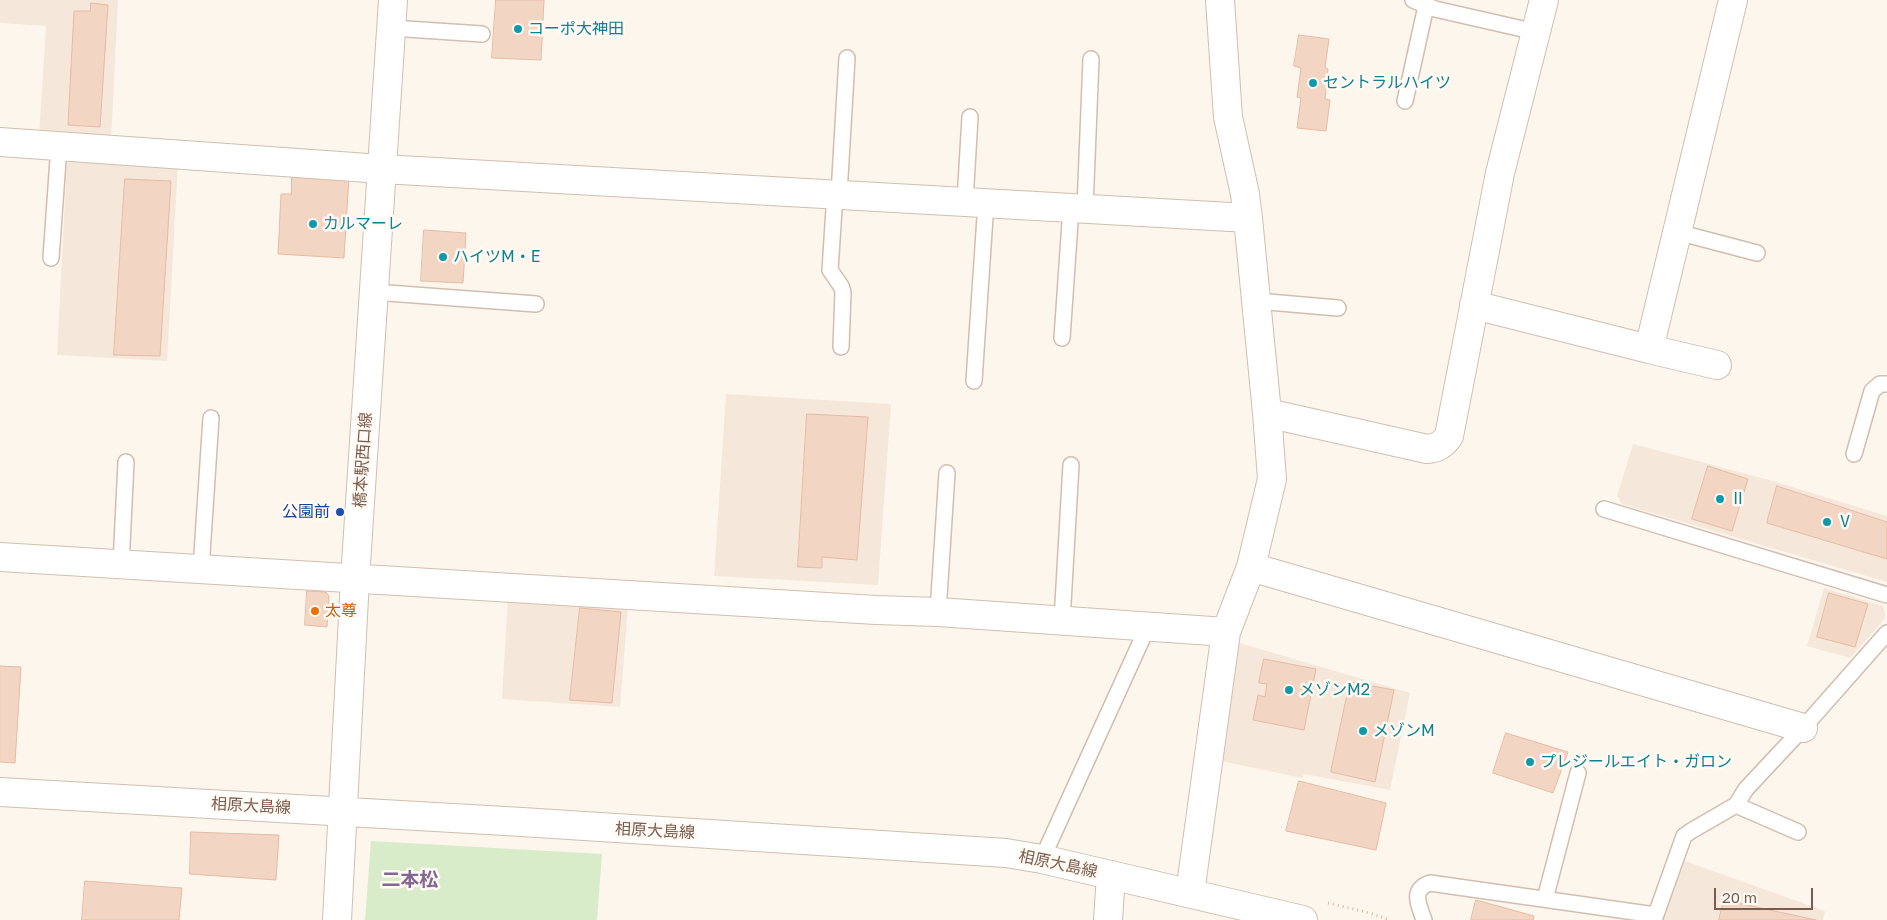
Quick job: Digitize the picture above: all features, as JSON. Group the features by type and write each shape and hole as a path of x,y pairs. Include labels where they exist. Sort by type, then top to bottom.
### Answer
{"street":[{"name":"橋本駅西口線","path":"337,920 355,578 393,0"},
{"path":"1190,893 1226,632 1252,567 1272,479 1248,218 1245,194 1228,116 1220,0"},
{"path":"1267,413 1427,449 1436,448 1444,443 1449,436 1500,173 1544,0"},
{"path":"1649,349 1733,0"},
{"path":"0,142 382,169 1248,218"},
{"path":"1474,306 1717,365"},
{"path":"0,557 876,610 938,612 1226,632"},
{"path":"1252,567 1803,728"},
{"name":"相原大島線","path":"0,792 970,850 1042,858 1303,920"},
{"path":"1108,920 1111,875"}],"lane":[{"path":"1405,101 1428,4 1536,32"},
{"path":"391,28 482,34"},
{"path":"841,347 843,292 830,270 848,58"},
{"path":"1062,338 1078,208 1091,59"},
{"path":"970,117 976,202 974,381"},
{"path":"51,258 60,146"},
{"path":"1678,232 1757,253"},
{"path":"374,292 536,304"},
{"path":"1257,301 1338,308"},
{"path":"1854,454 1872,391 1880,384 1887,384"},
{"path":"201,570 212,418"},
{"path":"121,565 126,462"},
{"path":"1062,621 1071,465"},
{"path":"938,612 947,473"},
{"path":"1604,509 1887,595"},
{"path":"1042,858 1148,626"},
{"path":"1424,920 1417,900 1418,892 1422,885 1430,883 1545,899 1654,918 1684,836 1691,830 1736,805 1746,789 1887,633"},
{"path":"1545,899 1578,773"},
{"path":"1736,805 1798,832"}],"shaded area":[{"path":"0,0 118,0 111,141 39,136 46,26 0,23"},
{"path":"67,160 178,165 167,361 57,355"},
{"path":"726,394 891,404 878,585 714,576"},
{"path":"1633,444 1773,481 1887,516 1887,582 1622,504 1617,496"},
{"path":"1824,588 1883,606 1886,617 1850,658 1807,646"},
{"path":"508,597 628,606 620,707 502,699"},
{"path":"1236,642 1410,693 1390,790 1304,774 1302,778 1221,761"},
{"path":"1685,861 1825,911 1823,920 1663,920"}],"green space":[{"path":"371,841 602,854 597,920 365,920"}],"building":[{"name":"コーポ大神田","path":"496,0 544,0 541,60 492,58"},
{"path":"91,3 108,5 100,127 68,125 74,11 90,11"},
{"name":"セントラルハイツ","path":"1299,35 1329,39 1325,67 1328,69 1325,99 1330,100 1326,131 1297,128 1301,98 1297,97 1301,68 1294,66"},
{"name":"カルマーレ","path":"292,173 349,177 344,258 278,254 281,194 291,194"},
{"path":"125,179 171,181 160,356 114,355"},
{"name":"ハイツM・E","path":"424,230 466,233 463,283 421,281"},
{"path":"807,414 868,417 857,560 822,557 822,568 798,567"},
{"name":"Ⅱ","path":"1708,466 1748,479 1732,531 1692,519"},
{"name":"Ⅴ","path":"1777,486 1887,522 1887,559 1767,523"},
{"path":"307,591 326,592 329,596 327,627 305,625"},
{"path":"1829,593 1868,604 1855,647 1817,637"},
{"path":"580,608 621,612 612,703 570,700"},
{"name":"メゾンM2","path":"1264,659 1316,669 1304,730 1253,720 1258,695 1265,697 1267,684 1259,683"},
{"path":"0,666 21,667 15,763 0,762"},
{"name":"メゾンM","path":"1350,682 1394,690 1375,782 1331,772"},
{"name":"プレジールエイト・ガロン","path":"1506,733 1568,752 1553,793 1493,773"},
{"path":"1299,781 1386,803 1376,850 1286,831"},
{"path":"191,832 279,835 276,880 190,874"},
{"path":"85,881 182,888 179,920 82,920"},
{"path":"1476,900 1534,916 1533,920 1471,920"},
{"path":"1724,900 1816,920 1719,920"}],"place":[{"name":"コーポ大神田","path":"518,29"},
{"name":"セントラルハイツ","path":"1313,83"},
{"name":"カルマーレ","path":"313,224"},
{"name":"ハイツM・E","path":"443,257"},
{"name":"Ⅱ","path":"1720,499"},
{"name":"公園前","path":"340,512"},
{"name":"Ⅴ","path":"1827,522"},
{"name":"太尊","path":"315,611"},
{"name":"メゾンM2","path":"1289,690"},
{"name":"メゾンM","path":"1363,731"},
{"name":"プレジールエイト・ガロン","path":"1530,762"}],"district":[{"name":"二本松","path":"410,880"}]}
